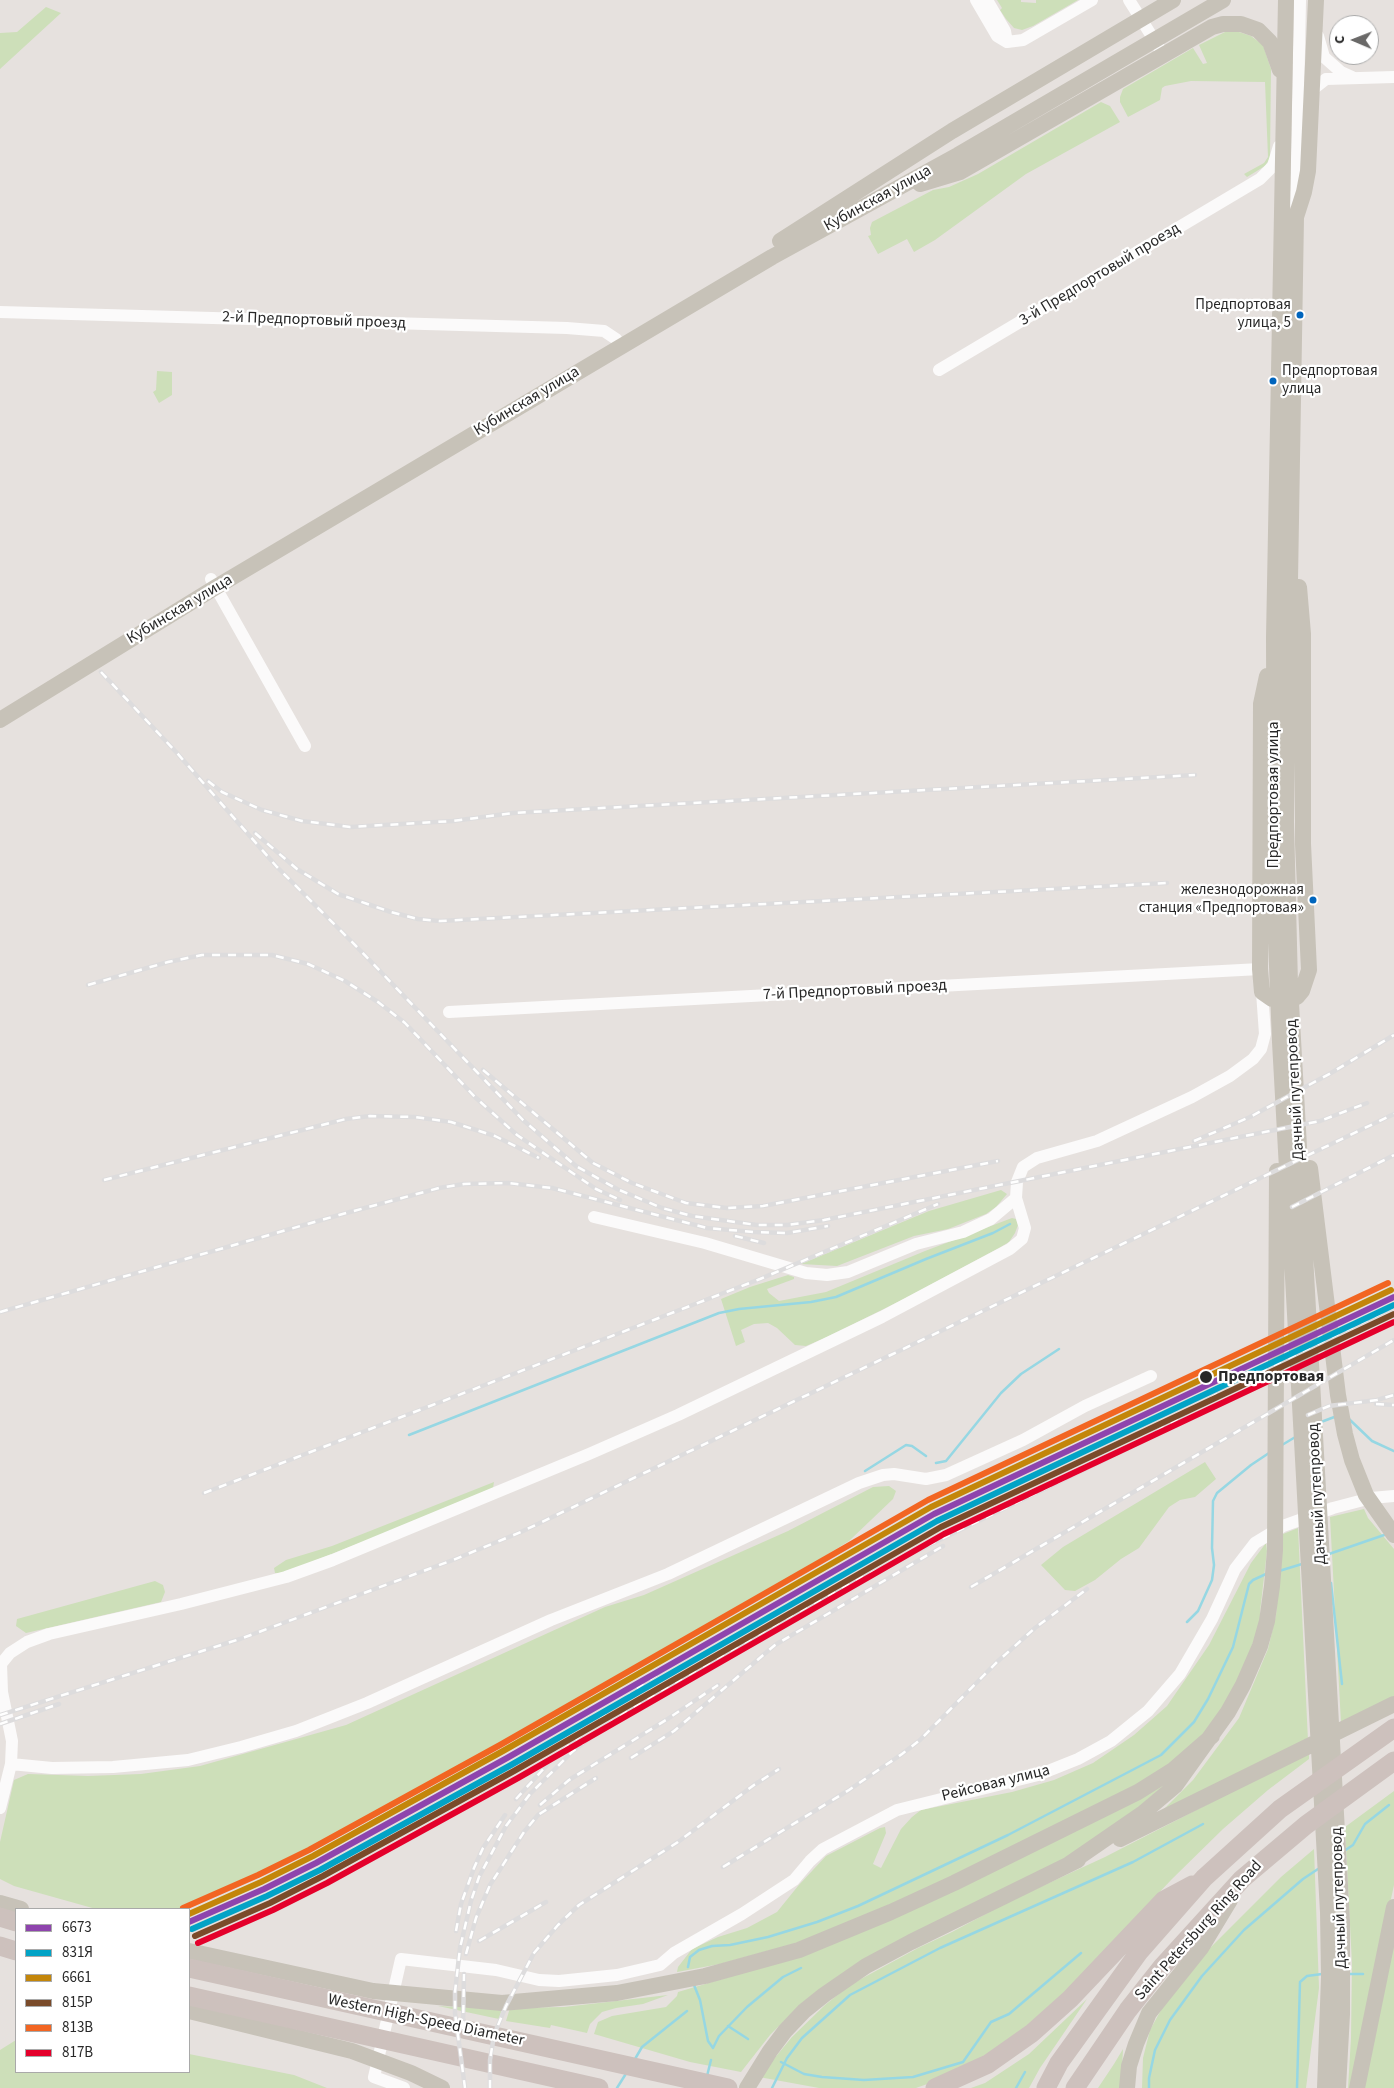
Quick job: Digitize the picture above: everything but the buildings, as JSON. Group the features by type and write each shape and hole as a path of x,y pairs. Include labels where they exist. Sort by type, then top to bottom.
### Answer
{"highway":[{"name":"Saint Petersburg Ring Road","path":"1046,2088 1059,2063 1139,1952 1204,1878 1280,1809 1394,1728"},
{"name":"Saint Petersburg Ring Road","path":"1076,2088 1128,2010 1162,1967 1242,1879 1306,1825 1394,1761"},
{"path":"935,2088 972,2073 1004,2055 1070,1999 1164,1900 1204,1878"},
{"path":"0,1917 15,1922"},
{"path":"0,1946 15,1951"},
{"name":"Western High-Speed Diameter","path":"190,1968 728,2088"},
{"name":"Western High-Speed Diameter","path":"190,1996 599,2088"}],"main road":[{"name":"Кубинская улица","path":"0,709 618,343 952,131 1173,0"},
{"name":"Кубинская улица","path":"618,343 1062,96 1223,0"},
{"name":"Предпортовая улица","path":"1281,900 1274,649 1286,0"},
{"path":"1296,217 1308,171 1315,7"},
{"path":"887,195 955,174 1163,54 1212,27 1223,24 1241,24 1258,30 1270,42 1276,53 1285,87"},
{"name":"Предпортовая улица","path":"1281,900 1287,744 1296,217"},
{"path":"1274,649 1261,704 1260,969 1262,992 1272,1000 1286,1000 1297,997 1306,983 1309,970 1303,844 1303,634 1298,586 1290,558"},
{"name":"Кубинская улица","path":"0,720 213,583"},
{"name":"Дачный путепровод","path":"1281,900 1280,1042 1326,1863 1329,1978 1325,2088"},
{"name":"Дачный путепровод","path":"1281,900 1294,1055 1340,1875 1342,2014 1338,2088"},
{"path":"1069,1864 1143,1813 1175,1786 1212,1736 1243,1684 1260,1646 1267,1621 1275,1550 1278,1244 1276,1093 1280,1042"},
{"path":"1294,1055 1301,1078 1338,1395 1345,1434 1352,1460 1366,1495 1394,1535"},
{"path":"747,2088 785,2031 804,2011 866,1966 1394,1704"},
{"path":"190,1951 373,1990 502,2003 617,1993 705,1976 799,1950 891,1912 954,1883 1138,1792 1173,1770 1212,1736"},
{"path":"1127,2088 1131,2059 1150,2013 1201,1948 1242,1879"},
{"path":"0,1903 18,1908"},
{"path":"1357,2088 1394,1907"},
{"path":"1316,2088 1329,1978"},
{"path":"190,2011 352,2051 410,2073 442,2088"}],"street":[{"path":"976,0 998,36 1007,42 1023,40 1092,0"},
{"path":"987,0 1005,32 1007,42"},
{"path":"1129,0 1163,54"},
{"path":"1279,0 1286,32"},
{"name":"Предпортовая улица","path":"1296,217 1300,0"},
{"path":"1315,7 1324,57 1341,72 1355,78"},
{"path":"1312,90 1326,80 1394,77"},
{"name":"3-й Предпортовый проезд","path":"939,370 1260,179 1273,166 1284,126"},
{"path":"1260,179 1275,180 1283,191"},
{"name":"2-й Предпортовый проезд","path":"0,312 567,328 604,331 618,343"},
{"path":"213,583 305,746"},
{"name":"7-й Предпортовый проезд","path":"450,1012 1260,969"},
{"path":"0,1808 11,1764 12,1742 2,1692 1,1664 10,1654 27,1642 49,1634 267,1582 333,1560 590,1454 678,1415 882,1317 1010,1249 1022,1239 1025,1228 1016,1198 1017,1182 1023,1167 1037,1158 1097,1141 1192,1097 1230,1076 1253,1059 1262,1049 1265,1034 1262,992"},
{"path":"594,1217 705,1243 806,1273 827,1275 848,1272 916,1244 963,1232 991,1219 1016,1198"},
{"path":"11,1764 52,1768 114,1767 188,1760 296,1731 368,1703 551,1620 668,1574 859,1483 883,1475 894,1474 926,1479 946,1476 1023,1440 1085,1406 1151,1376"},
{"name":"Рейсовая улица","path":"404,2088 374,2077 401,1958 496,1970 539,1980 588,1979 617,1975 660,1965 674,1953 742,1914 794,1880 823,1849 897,1810 1038,1776 1095,1751 1126,1731 1148,1710 1180,1674 1194,1651 1236,1569 1255,1543 1282,1526 1333,1508 1372,1498 1394,1496"}],"green space":[{"path":"997,0 1021,0 1021,2 1036,3 1036,0 1078,0 1033,26 1022,30 1014,28 1006,19 1000,10 1002,8"},
{"path":"46,7 61,13 0,69 0,33 17,32"},
{"path":"1236,31 1251,36 1263,45 1271,69 1270,158 1265,166 1247,177 1244,174 1264,163 1268,157 1265,82 1191,81 1165,86 1162,88 1160,100 1128,117 1120,102 1123,89 1193,48 1203,64 1207,63 1199,45 1225,32"},
{"path":"1101,102 1110,106 1120,122 1026,174 935,240 914,252 907,239 878,254 868,236 871,235 870,228 872,222 933,190 949,187 978,174"},
{"path":"157,371 172,372 172,395 159,403 153,392 156,390"},
{"path":"1001,1190 1007,1194 996,1207 986,1214 948,1229 914,1236 837,1266 801,1264 929,1211"},
{"path":"1012,1218 1016,1219 1018,1225 1009,1242 902,1300 827,1337 806,1346 795,1345 777,1328 768,1323 754,1324 741,1330 745,1342 736,1346 721,1299 750,1287 788,1275 794,1277 794,1279 767,1289 779,1301 826,1292"},
{"path":"1205,1462 1216,1479 1195,1497 1180,1500 1169,1507 1139,1548 1121,1559 1095,1580 1075,1591 1065,1590 1041,1565 1063,1547"},
{"path":"494,1482 493,1488 301,1566 275,1573 274,1568 286,1560 332,1546"},
{"path":"889,1486 896,1491 893,1499 849,1541 752,1601 351,1828 183,1908 92,1908 14,1886 0,1879 0,1842 14,1780 28,1774 88,1776 141,1774 200,1766 346,1725 605,1607 644,1595 788,1531 873,1487"},
{"path":"1364,1509 1368,1518 1394,1549 1394,1696 1341,1723 1330,1517"},
{"path":"1298,1528 1308,1741 1162,1811 1193,1780 1239,1718 1268,1649 1276,1615 1283,1534"},
{"path":"1266,1543 1267,1551 1260,1612 1261,1621 1239,1681 1208,1731 1168,1771 925,1890 800,1942 720,1964 677,1972 678,1967 692,1949 718,1937 747,1928 777,1912 826,1856 885,1827 886,1833 873,1864 881,1868 901,1829 921,1810 1012,1792 1054,1780 1093,1763 1134,1735 1167,1706 1209,1645 1251,1563"},
{"path":"155,1581 163,1585 165,1592 161,1602 26,1633 16,1626 17,1619"},
{"path":"1309,1752 1309,1759 1268,1790 1223,1829 1172,1879 1028,2031 944,2078 916,2088 819,2088 759,2077 792,2037 825,2005 850,1985 1012,1900 1105,1857"},
{"path":"1168,1782 1100,1840 799,2006 770,2035 741,2072 690,2062 594,2034 598,2022 612,2016 666,2007 677,1996 678,1992 746,1972"},
{"path":"1394,1791 1394,1885 1350,2088 1348,2088 1352,1964 1345,1827"},
{"path":"1314,1849 1319,1988 1306,2088 1142,2088 1143,2058 1150,2030 1177,1981 1281,1877"},
{"path":"1394,1943 1394,2088 1364,2088"},
{"path":"668,1995 643,2004 602,2012 590,2024 587,2033 551,2025 550,2028 506,2021 510,2008 564,2007"},
{"path":"1087,1999 1040,2068 1029,2088 971,2088 985,2083 1029,2054"},
{"path":"438,2006 484,2008 502,2008 499,2019"},
{"path":"15,2041 15,2073 190,2073 190,2054 294,2075 327,2088 0,2088 0,2050"},
{"path":"1123,2049 1121,2088 1098,2088 1114,2064"}],"waterway":[{"path":"409,1435 719,1313 739,1309 811,1302 836,1297 993,1233 1010,1224"},
{"path":"936,1463 946,1461 1001,1393 1021,1374 1059,1349"},
{"path":"1321,1422 1337,1416"},
{"path":"1349,1419 1372,1441 1394,1451"},
{"path":"1282,1445 1297,1436"},
{"path":"865,1471 906,1445 912,1446 926,1456"},
{"path":"1187,1622 1198,1611 1212,1580 1214,1565 1212,1548 1213,1501 1217,1493 1269,1453"},
{"path":"1329,1554 1387,1534"},
{"path":"1279,1571 1302,1564"},
{"path":"688,1967 690,1957 699,1950 712,1946 730,1945 768,1937 817,1922 858,1906 1008,1835 1161,1755 1194,1722 1208,1699 1233,1647 1249,1584 1266,1574"},
{"path":"1331,1583 1342,1684"},
{"path":"1344,1851 1353,1845 1365,1824 1389,1805"},
{"path":"772,2088 787,2058 802,2038 850,1995 940,1948 1133,1862 1203,1824"},
{"path":"1149,2088 1149,2078 1155,2050 1170,2020 1202,1976 1244,1930 1303,1879 1318,1869"},
{"path":"781,2062 804,2074 864,2080 913,2077 963,2062 991,2022 1009,2014 1081,1953"},
{"path":"694,1985 700,2000 708,2041 713,2048 719,2036 747,2007 783,1977 801,1968"},
{"path":"1297,2088 1300,1982 1307,1976 1322,1974"},
{"path":"1348,1974 1363,1974"},
{"path":"635,2059 642,2047 687,2011"},
{"path":"728,2026 748,2039"},
{"path":"707,2076 711,2060"},
{"path":"617,2088 627,2072"},
{"path":"1016,2088 1025,2072"}],"railway":[{"path":"101,672 177,753 277,867 355,945 523,1120 576,1166 617,1189 662,1208 692,1216 757,1225 787,1225 824,1220 1320,1121 1367,1103"},
{"path":"208,781 222,792 262,810 302,821 350,827 453,821 513,813 1195,775"},
{"path":"255,833 297,869 338,894 391,912 418,919 440,921 1167,883"},
{"path":"88,985 168,962 202,955 272,955 308,964 345,981 378,1002 405,1023 475,1097 517,1135 596,1189 620,1200"},
{"path":"1194,1141 1250,1117 1331,1073 1394,1035"},
{"path":"483,1070 593,1163 632,1183 686,1203 727,1208 763,1206 998,1161"},
{"path":"0,1715 240,1639 453,1560 521,1532 1394,1114"},
{"path":"104,1180 346,1119 370,1116 415,1117 451,1122 495,1136 539,1158"},
{"path":"1292,1207 1394,1155"},
{"path":"0,1312 339,1215 439,1188 464,1184 508,1183 552,1188 707,1228 787,1233 828,1226"},
{"path":"204,1493 760,1279 938,1204"},
{"path":"735,1236 764,1243"},
{"path":"1245,1379 1394,1307"},
{"path":"971,1587 1394,1340"},
{"path":"465,2088 455,2013 455,1992 460,1948 471,1901 479,1877 506,1826 530,1794 572,1752 601,1729 643,1701 792,1615 857,1580 1137,1444 1217,1394"},
{"path":"1308,1415 1329,1406 1377,1400 1394,1395"},
{"path":"1376,1404 1394,1405"},
{"path":"631,1758 674,1731 775,1645 943,1546"},
{"path":"723,1867 849,1790 902,1754 920,1740 997,1662 1035,1628 1087,1589"},
{"path":"563,1750 640,1686 683,1657"},
{"path":"540,1805 569,1780 666,1720 718,1685"},
{"path":"0,1724 59,1704"},
{"path":"516,1799 548,1764"},
{"path":"490,2088 490,2060 494,2035 506,2006 534,1953 558,1925 579,1905 678,1842 754,1785 779,1769"},
{"path":"466,1954 476,1918 490,1885 524,1832 538,1815 596,1778"},
{"path":"456,1931 461,1904 474,1868 483,1848 505,1815"},
{"path":"479,1941 546,1902"},
{"path":"463,2029 464,1974"}],"transit line":[{"name":"813В","path":"183,1908 309,1850 500,1745 928,1500 1388,1283"},
{"name":"6661","path":"190,1914 261,1882 313,1856 503,1751 931,1507 1391,1290"},
{"name":"6673","path":"190,1922 264,1889 316,1863 507,1758 934,1514 1394,1297"},
{"name":"831Я","path":"192,1929 320,1870 511,1765 937,1521 1394,1305"},
{"name":"815Р","path":"195,1936 270,1903 323,1876 514,1771 941,1527 1394,1314"},
{"name":"817В","path":"198,1943 273,1910 327,1883 518,1778 944,1534 1394,1322"}],"place":[{"name":"Предпортовая улица, 5","path":"1300,315"},
{"name":"Предпортовая улица","path":"1273,381"},
{"name":"железнодорожная станция «Предпортовая»","path":"1313,900"},
{"name":"Предпортовая","path":"1206,1377"}]}
